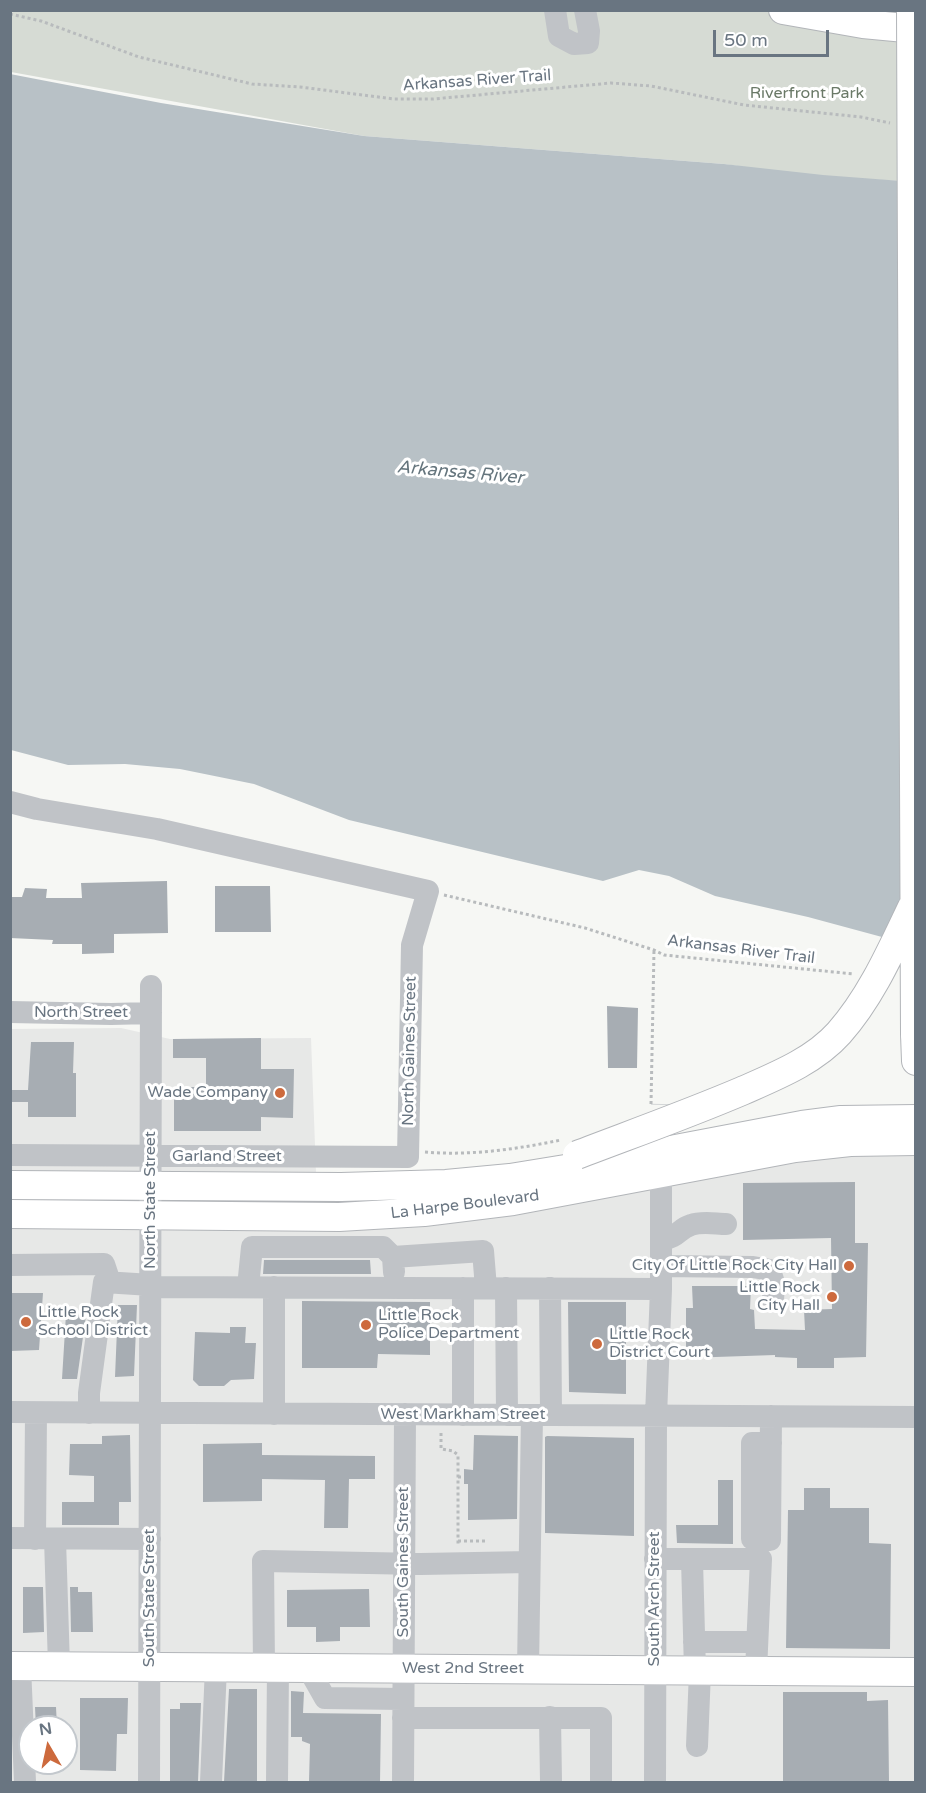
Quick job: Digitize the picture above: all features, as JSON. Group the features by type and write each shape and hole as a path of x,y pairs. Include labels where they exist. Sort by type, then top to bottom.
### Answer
{"main road":[{"path":"783,10 863,24 915,28"},
{"path":"911,10 915,1060"},
{"path":"341,1187 438,1172 554,1160 571,1147 708,1106 779,1075 811,1057 838,1035 861,1006 915,900"},
{"name":"La Harpe Boulevard","path":"10,1185 341,1187 446,1184 510,1178 602,1163 802,1125 841,1120 915,1119"},
{"name":"La Harpe Boulevard","path":"10,1215 339,1217 424,1212 513,1201 795,1148 850,1142 915,1141"},
{"name":"West 2nd Street","path":"15,1666 915,1672"}],"street":[{"path":"555,10 559,36 574,44 588,43 589,31 585,10"},
{"path":"10,802 157,828 428,891"},
{"name":"North Gaines Street","path":"408,1153 412,945 428,891"},
{"name":"North State Street","path":"151,986 151,1413"},
{"name":"North Street","path":"10,1012 151,1013"},
{"name":"Garland Street","path":"10,1155 150,1157 408,1153"},
{"name":"South Arch Street","path":"655,1782 656,1416 661,1289 661,1188"},
{"path":"661,1240 672,1238 688,1225 726,1224"},
{"path":"248,1287 252,1247 383,1246 393,1257 395,1288"},
{"path":"393,1257 483,1251 496,1288 507,1415"},
{"path":"10,1265 104,1264 110,1282"},
{"path":"661,1266 753,1267 770,1270 774,1283 773,1300"},
{"path":"89,1413 89,1393 104,1282 151,1286 661,1289"},
{"path":"274,1287 274,1414"},
{"path":"463,1288 463,1415"},
{"path":"528,1669 529,1562 550,1288"},
{"name":"West Markham Street","path":"10,1412 915,1417"},
{"path":"36,1413 45,1539 59,1666"},
{"name":"South State Street","path":"149,1782 151,1413"},
{"name":"South Gaines Street","path":"403,1782 405,1414"},
{"path":"756,1671 766,1550 771,1416"},
{"path":"10,1539 150,1539"},
{"path":"656,1559 692,1560 766,1550"},
{"path":"692,1560 694,1642 698,1671 697,1746"},
{"path":"277,1782 264,1562 529,1562"},
{"path":"694,1642 757,1642"},
{"path":"15,1666 20,1779"},
{"path":"211,1782 216,1667"},
{"path":"308,1668 325,1698 403,1708 601,1718 601,1782"},
{"path":"550,1717 550,1782"}],"path":[{"name":"Arkansas River Trail","path":"10,14 41,21 138,57 252,84 300,87 394,99 433,99 611,83 651,86 744,105 861,117 895,124"},
{"name":"Arkansas River Trail","path":"428,891 585,928 664,955 855,975"},
{"path":"651,1108 654,950"},
{"path":"408,1153 448,1154 526,1147 571,1147"},
{"path":"441,1431 441,1449 453,1450 458,1455 458,1548"},
{"path":"458,1477 464,1477"},
{"path":"458,1540 485,1541"}],"shaded area":[{"path":"121,1028 170,1039 311,1038 318,1226 413,1221 841,1156 915,1153 915,1782 11,1782 10,1029"}],"green space":[{"name":"Riverfront Park","path":"808,10 915,27 915,182 800,175 724,164 364,136 11,72 10,11"}],"water":[{"name":"Arkansas River","path":"10,74 161,103 364,136 724,164 915,182 915,938 882,937 715,896 669,876 639,870 603,881 349,820 254,784 180,769 125,764 68,765 11,750"}],"building":[{"path":"167,881 168,933 114,934 114,953 82,954 82,944 52,944 53,940 10,938 10,897 22,897 25,888 47,889 46,898 82,898 81,883"},
{"path":"215,886 270,886 271,932 215,932"},
{"path":"607,1006 638,1008 637,1068 608,1068"},
{"path":"261,1038 261,1069 294,1069 293,1118 261,1117 261,1131 174,1131 174,1087 206,1087 206,1058 173,1058 173,1039"},
{"path":"31,1042 74,1042 73,1073 76,1073 76,1117 28,1117 28,1102 10,1102 10,1090 28,1090"},
{"name":"City Of Little Rock City Hall","path":"855,1182 855,1243 868,1243 866,1357 834,1358 834,1368 797,1368 797,1358 775,1357 775,1355 686,1358 686,1308 693,1308 692,1286 751,1286 750,1309 754,1310 755,1329 805,1330 804,1310 832,1309 831,1238 743,1240 743,1183"},
{"path":"264,1260 370,1260 371,1274 263,1274"},
{"name":"Little Rock School District","path":"10,1293 43,1293 39,1350 10,1351"},
{"name":"Little Rock Police Department","path":"302,1301 430,1302 430,1355 378,1354 377,1368 302,1368"},
{"name":"Little Rock District Court","path":"568,1302 626,1302 626,1394 569,1392"},
{"path":"118,1305 137,1305 134,1376 115,1377"},
{"path":"66,1314 86,1316 77,1379 62,1379"},
{"path":"230,1327 246,1327 245,1343 256,1343 254,1379 231,1380 224,1386 199,1386 193,1380 195,1332 230,1333"},
{"path":"130,1435 131,1502 119,1502 119,1525 62,1525 62,1502 94,1502 94,1476 69,1475 70,1444 102,1444 102,1436"},
{"path":"474,1435 518,1436 517,1519 468,1520 468,1484 464,1484 464,1469 473,1470"},
{"path":"545,1437 634,1438 634,1536 545,1533"},
{"path":"262,1443 262,1455 375,1456 375,1479 349,1479 348,1528 324,1528 325,1480 262,1479 262,1501 203,1502 203,1444"},
{"path":"718,1480 733,1480 733,1544 677,1543 676,1525 718,1525"},
{"path":"804,1488 830,1488 830,1508 869,1508 869,1543 891,1544 890,1649 786,1648 788,1510 804,1510"},
{"path":"23,1587 43,1587 44,1632 23,1633"},
{"path":"70,1587 78,1587 78,1592 92,1592 93,1632 71,1632"},
{"path":"369,1589 370,1627 340,1627 340,1641 316,1642 316,1627 287,1627 287,1590"},
{"path":"229,1689 257,1689 257,1782 224,1782"},
{"path":"291,1691 304,1692 303,1713 381,1714 380,1782 309,1782 310,1744 302,1741 302,1737 291,1737"},
{"path":"783,1692 867,1692 867,1701 888,1700 889,1782 783,1782"},
{"path":"80,1698 128,1698 127,1734 117,1734 116,1771 80,1770"},
{"path":"180,1703 201,1703 198,1782 170,1782 170,1709 180,1709"},
{"path":"35,1707 56,1707 56,1715 35,1715"}],"tunnel":[{"path":"661,1138 662,1104"}],"place":[{"name":"Wade Company","path":"280,1093"},
{"name":"City Of Little Rock City Hall","path":"849,1266"},
{"name":"Little Rock City Hall","path":"832,1297"},
{"name":"Little Rock School District","path":"26,1322"},
{"name":"Little Rock Police Department","path":"366,1325"},
{"name":"Little Rock District Court","path":"597,1344"}]}
